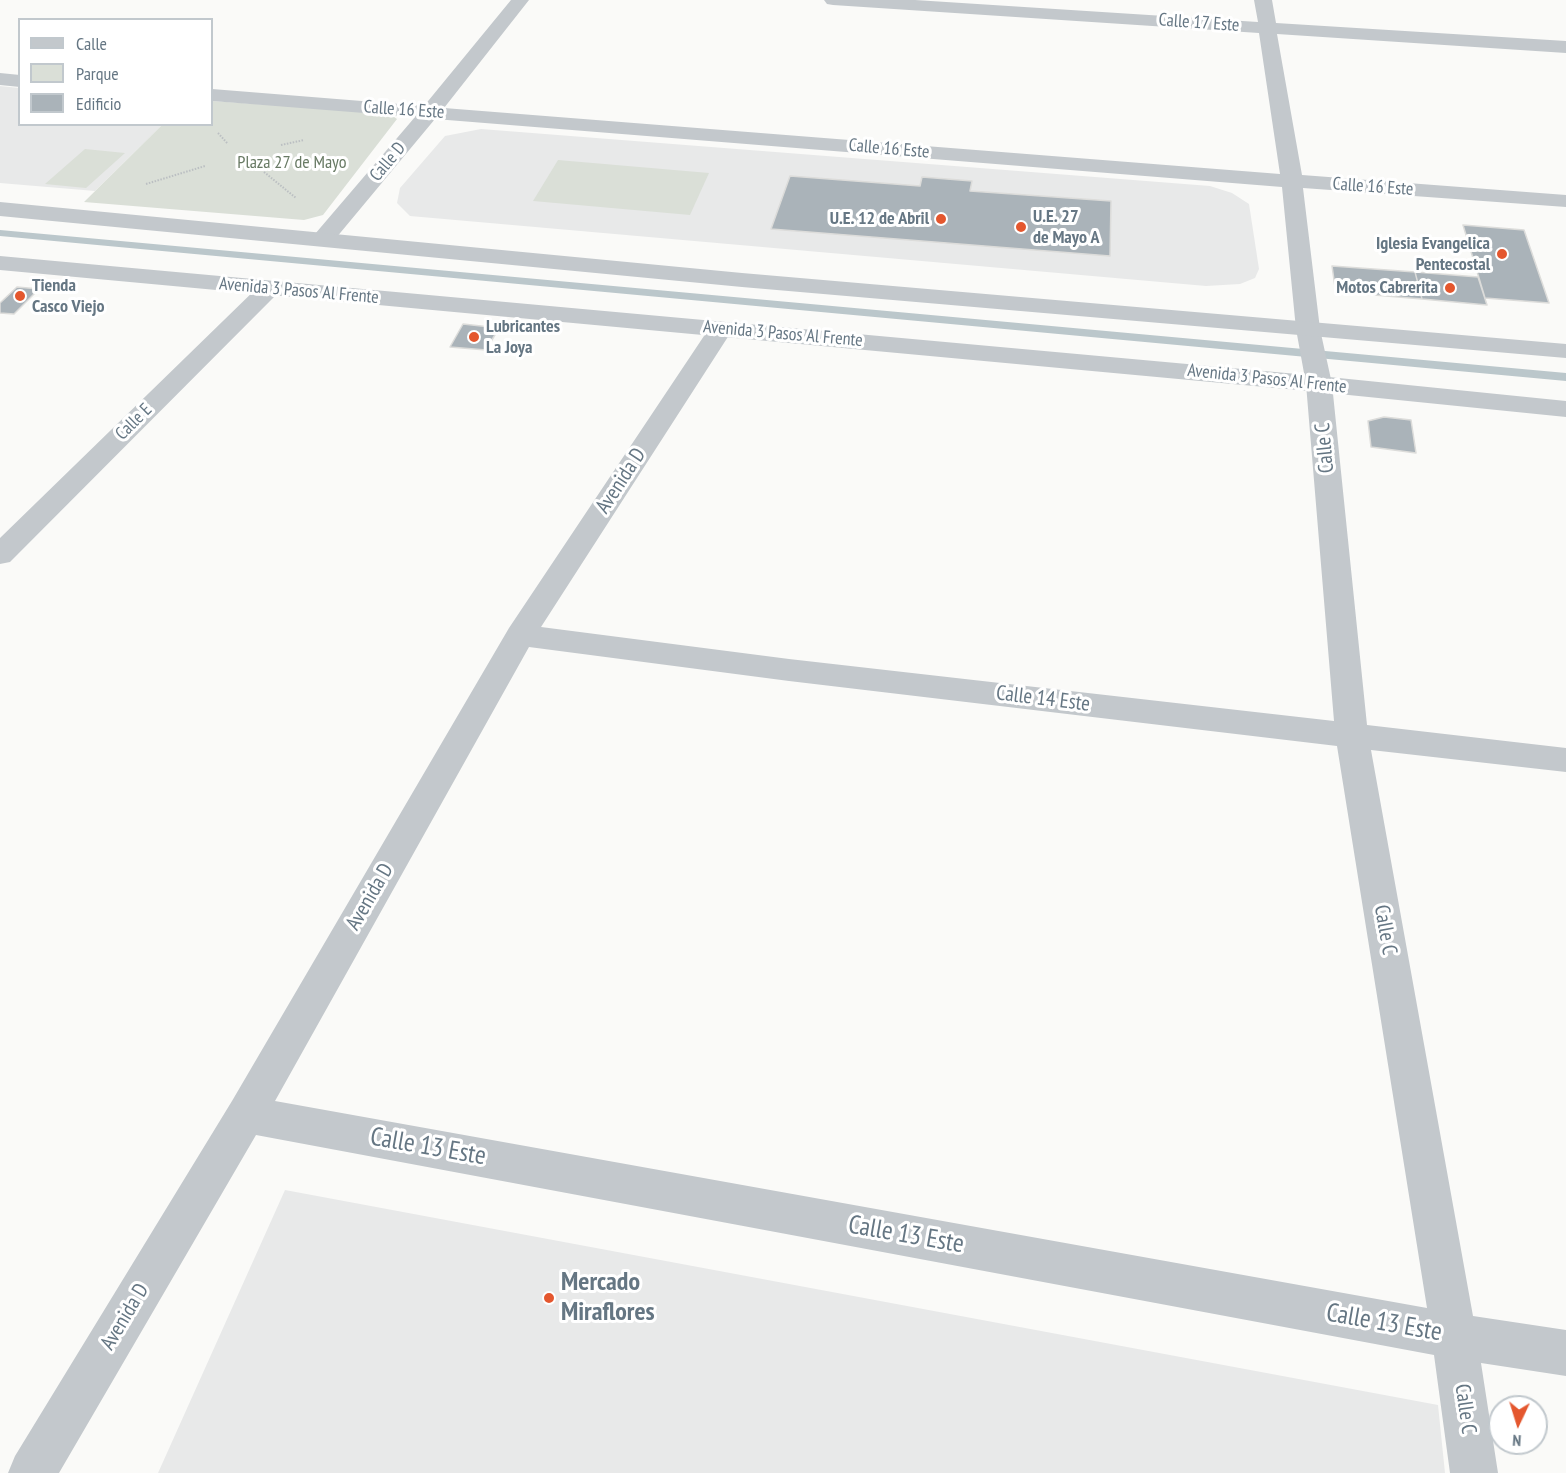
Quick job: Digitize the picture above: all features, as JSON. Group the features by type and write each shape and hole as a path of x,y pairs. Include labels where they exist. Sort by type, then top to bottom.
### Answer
{"street":[{"name":"Calle D","path":"323,239 520,0"},
{"name":"Calle 17 Este","path":"833,0 1566,47"},
{"path":"1263,0 1292,181 1310,334"},
{"path":"0,80 18,81"},
{"name":"Calle 16 Este","path":"213,95 1566,201"},
{"path":"0,209 1310,334 1566,351"},
{"name":"Avenida 3 Pasos Al Frente","path":"0,263 269,290 721,329 1317,375 1566,409"},
{"name":"Calle E","path":"0,555 269,290"},
{"name":"Avenida D","path":"32,1473 246,1114 520,635 721,329"},
{"name":"Calle C","path":"1310,334 1317,375 1352,735 1454,1336 1474,1473"},
{"name":"Calle 14 Este","path":"520,635 789,670 1566,760"},
{"name":"Calle 13 Este","path":"246,1114 1454,1336 1566,1353"}],"shaded area":[{"path":"0,86 18,88 18,126 161,126 95,191 0,183"},
{"path":"481,129 1210,186 1232,193 1249,204 1259,269 1255,278 1240,284 1206,286 410,216 397,203 400,188 445,136"},
{"name":"Mercado Miraflores","path":"285,1190 1438,1405 1445,1473 158,1473"}],"green space":[{"name":"Plaza 27 de Mayo","path":"213,101 388,113 397,119 323,215 304,220 84,202 161,126 213,126"},
{"path":"85,149 125,153 86,188 45,184"},
{"path":"558,160 709,173 690,215 533,201"}],"building":[{"path":"790,176 920,186 922,177 972,181 970,191 1111,201 1110,256 771,229"},
{"name":"Iglesia Evangelica Pentecostal","path":"1463,225 1524,230 1549,303 1485,298"},
{"path":"1332,266 1415,272 1422,299 1350,293 1335,287"},
{"name":"Motos Cabrerita","path":"1415,272 1478,277 1487,305 1422,299"},
{"name":"Tienda Casco Viejo","path":"17,287 39,289 14,314 0,313 0,303"},
{"name":"Lubricantes La Joya","path":"463,324 499,328 486,350 450,347"},
{"path":"1384,417 1411,420 1416,453 1371,447 1368,421"}],"waterway":[{"path":"0,233 1566,377"}],"place":[{"name":"U.E. 12 de Abril","path":"941,219"},
{"name":"U.E. 27 de Mayo A","path":"1021,227"},
{"name":"Iglesia Evangelica Pentecostal","path":"1502,254"},
{"name":"Motos Cabrerita","path":"1450,288"},
{"name":"Tienda Casco Viejo","path":"20,296"},
{"name":"Lubricantes La Joya","path":"474,337"},
{"name":"Mercado Miraflores","path":"549,1298"}]}
